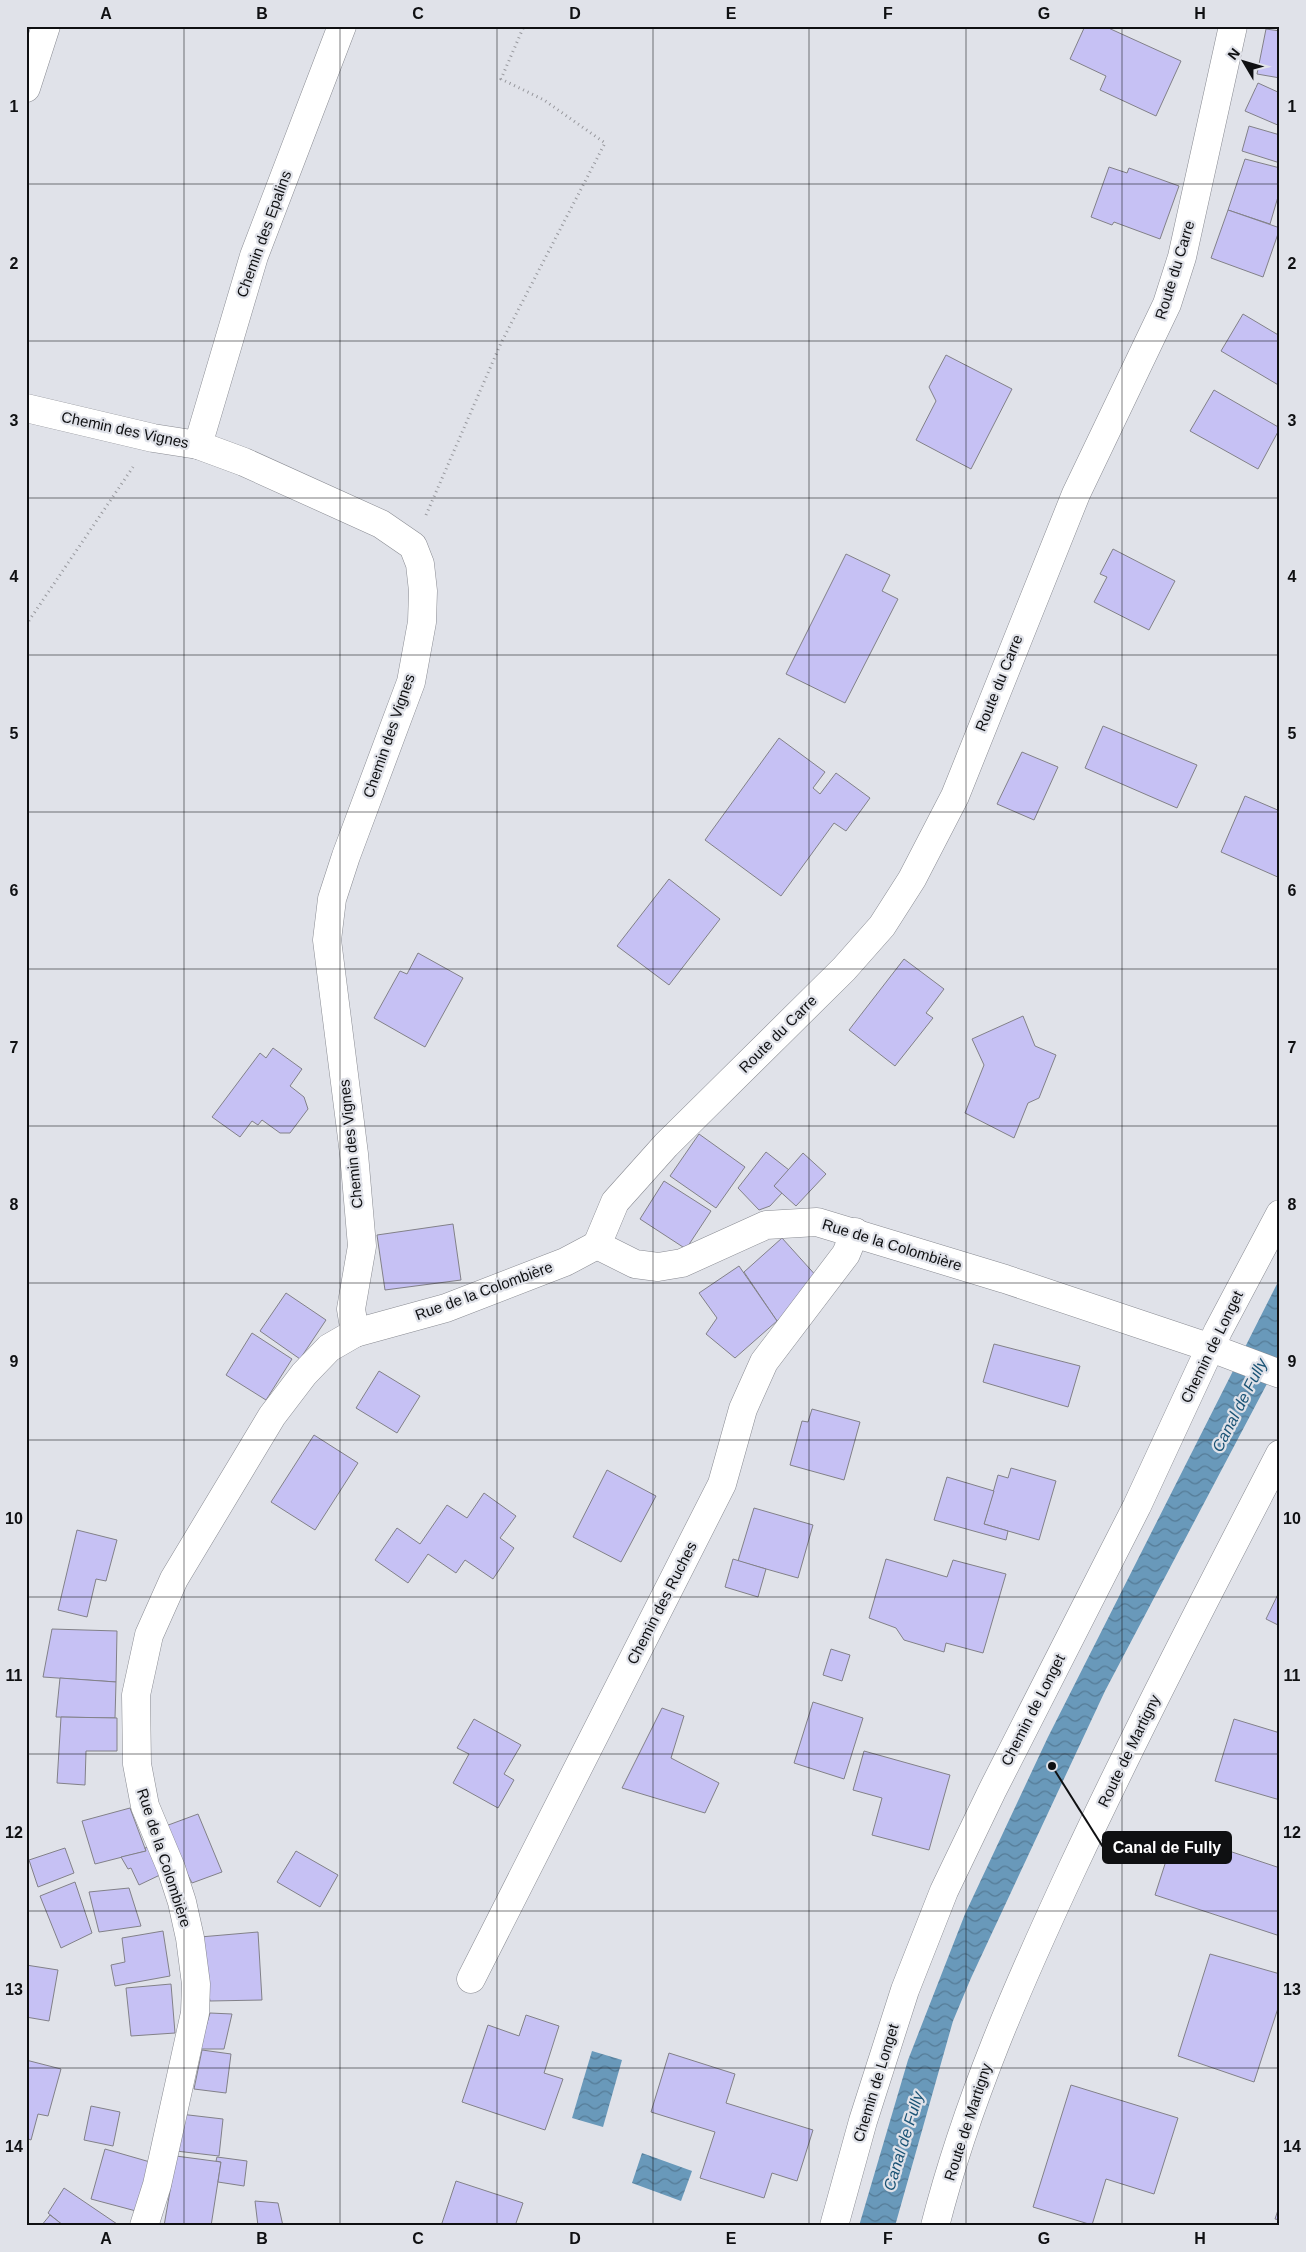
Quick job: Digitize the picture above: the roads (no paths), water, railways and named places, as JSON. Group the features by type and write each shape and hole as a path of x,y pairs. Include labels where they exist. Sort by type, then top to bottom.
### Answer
{"street":[{"name":"Chemin des Epalins","path":"198,445 254,256 342,26"},
{"name":"Route du Carre","path":"597,1245 615,1202 666,1145 844,969 882,926 912,879 955,796 1076,494 1167,304 1182,257 1233,26"},
{"path":"26,88 37,40"},
{"name":"Chemin des Vignes","path":"26,408 154,438 198,445 244,462 381,524 413,546 420,564 424,591 422,622 411,682 337,882 332,899 327,940 354,1154 362,1246 351,1309 355,1333"},
{"name":"Chemin de Longet","path":"834,2226 863,2121 905,1990 944,1891 992,1791 1137,1506 1221,1352 1280,1214"},
{"name":"Rue de la Colombière","path":"144,2226 157,2185 193,2022 196,1984 190,1938 182,1902 171,1868 145,1806 137,1764 136,1695 149,1635 174,1579 272,1416 304,1374 329,1348 355,1333 446,1308 565,1262 597,1245 635,1264 658,1267 682,1263 766,1225 817,1222 855,1232 1221,1352 1280,1374"},
{"name":"Chemin des Ruches","path":"471,1979 722,1484 743,1409 764,1362 846,1254 855,1232"},
{"name":"Route de Martigny","path":"935,2226 962,2133 1010,2002 1133,1740 1280,1454"}],"water":[{"name":"Canal de Fully","path":"1280,1278 1280,1359 1105,1691 971,1978 953,2021 895,2226 859,2226 908,2060 965,1914 1048,1737"},
{"path":"592,2051 622,2060 603,2127 572,2118"},
{"path":"642,2153 692,2171 681,2201 632,2183"}],"place":[{"name":"Canal de Fully","path":"1052,1766"}]}
